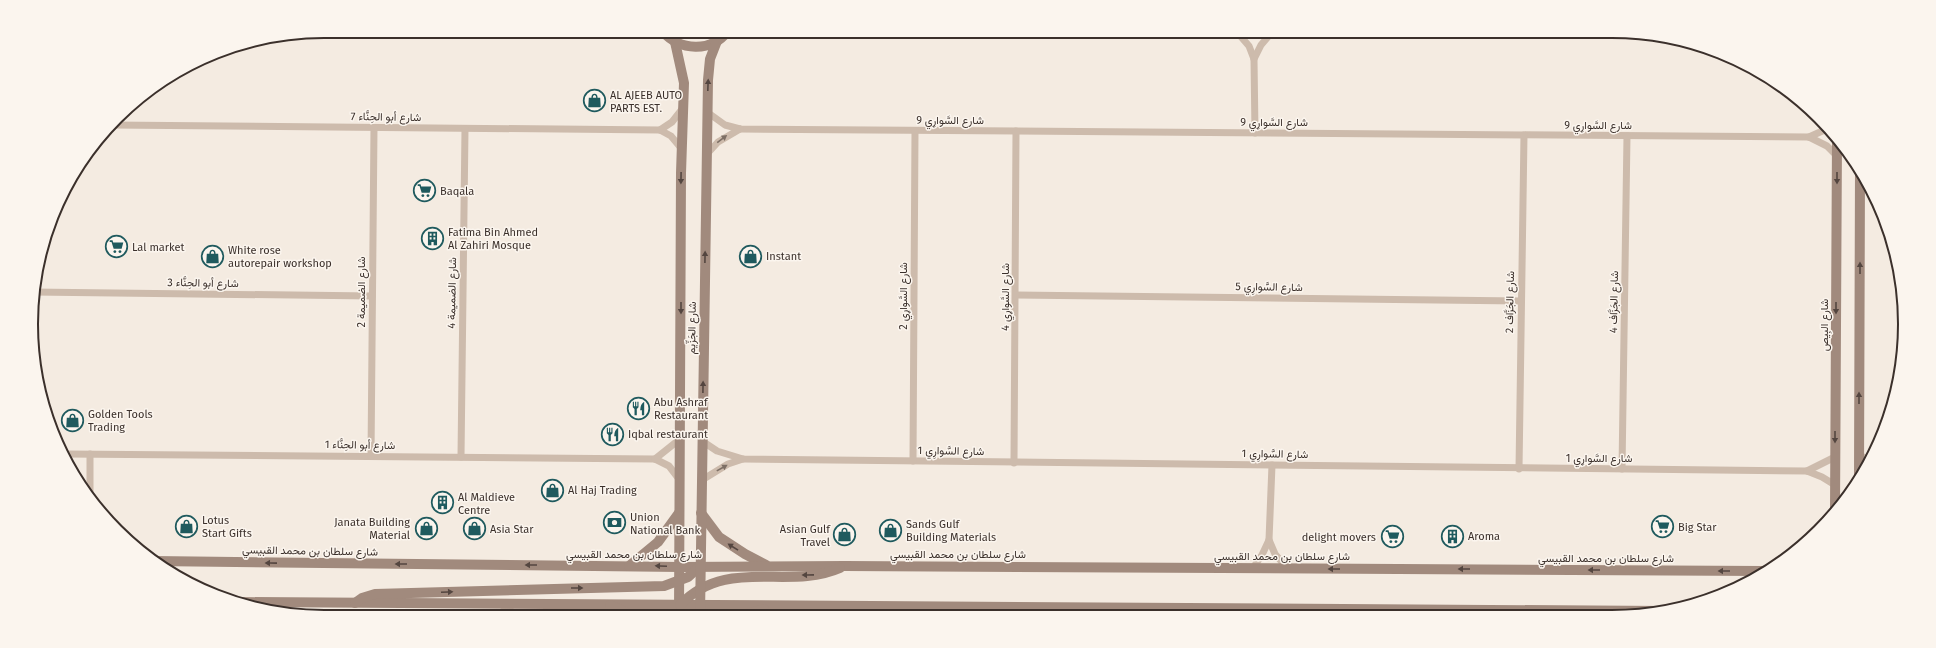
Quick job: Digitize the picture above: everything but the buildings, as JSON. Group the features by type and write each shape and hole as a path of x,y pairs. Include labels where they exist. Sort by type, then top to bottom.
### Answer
{"main road":[{"path":"670,38 675,42 685,46 696,47 717,41 721,38"},
{"name":"شارع الجَزِّيم","path":"700,610 707,112 710,59 717,41"},
{"name":"شارع الجَزِّيم","path":"675,42 684,83 679,479 680,610"},
{"name":"شارع البِيص","path":"1835,503 1837,148"},
{"path":"1859,469 1860,181"},
{"path":"629,566 658,542 675,522 680,511"},
{"path":"701,513 719,537 745,554 768,566"},
{"name":"شارع سلطان بن محمد القبيسي","path":"164,561 680,567 845,566 1757,571"},
{"path":"355,604 362,598 375,594 636,588 664,586 688,577 700,566"},
{"path":"680,605 700,588 730,578 824,575 845,566"},
{"path":"259,602 502,605 606,603 850,606 920,610"},
{"path":"606,603 621,610"},
{"path":"761,610 776,606"}],"street":[{"path":"1242,38 1249,46 1254,59 1255,133"},
{"path":"1254,59 1261,45 1267,38"},
{"path":"683,151 676,140 660,130 672,122 684,105"},
{"name":"شارع السَّوارِي 9","path":"707,112 725,125 740,129 1808,137 1823,131"},
{"name":"شارع أبو الحِنَّاء 7","path":"121,123 374,128 660,130"},
{"name":"شارع الضميمة 2","path":"371,456 374,128"},
{"name":"شارع الضميمة 4","path":"461,457 465,128"},
{"name":"شارع السَّوارِي 9","path":"707,154 721,139 740,129"},
{"name":"شارع السَّوارِي 2","path":"913,461 916,131"},
{"name":"شارع السَّوارِي 4","path":"1014,463 1016,131"},
{"name":"شارع الجَزَّاف 2","path":"1519,468 1520,300 1524,135"},
{"name":"شارع الجَزَّاف 4","path":"1622,469 1627,136"},
{"name":"شارع السَّوارِي 9","path":"1808,137 1827,146 1837,156"},
{"name":"شارع أبو الحِنَّاء 3","path":"40,292 372,296"},
{"name":"شارع السَّوارِي 5","path":"1016,295 1520,300"},
{"path":"679,479 669,466 655,459 680,438"},
{"name":"شارع السَّوارِي 1","path":"702,441 717,451 743,459 1807,471 1822,477 1835,485"},
{"name":"شارع أبو الحِنَّاء 1","path":"69,454 655,459"},
{"path":"90,454 90,488"},
{"path":"1859,454 1865,458"},
{"name":"شارع السَّوارِي 1","path":"1807,471 1835,457"},
{"name":"شارع السَّوارِي 1","path":"702,480 728,464 743,459"},
{"path":"1253,568 1262,555 1269,540 1272,465"},
{"path":"1269,540 1275,554 1287,568"},
{"path":"502,605 510,610"},
{"path":"850,606 858,610"}],"place":[{"name":"AL AJEEB AUTO PARTS EST.","path":"595,101"},
{"name":"Baqala","path":"424,191"},
{"name":"Fatima Bin Ahmed Al Zahiri Mosque","path":"432,238"},
{"name":"Lal market","path":"117,247"},
{"name":"White rose autorepair workshop","path":"213,256"},
{"name":"Instant","path":"750,256"},
{"name":"Abu Ashraf Restaurant","path":"639,408"},
{"name":"Golden Tools Trading","path":"73,420"},
{"name":"Iqbal restaurant","path":"612,434"},
{"name":"Al Haj Trading","path":"553,490"},
{"name":"Al Maldieve Centre","path":"442,503"},
{"name":"Union National Bank","path":"614,523"},
{"name":"Lotus Start Gifts","path":"187,526"},
{"name":"Big Star","path":"1663,527"},
{"name":"Janata Building Material","path":"426,528"},
{"name":"Asia Star","path":"475,529"},
{"name":"Sands Gulf Building Materials","path":"890,530"},
{"name":"Asian Gulf Travel","path":"845,535"},
{"name":"Aroma","path":"1452,536"},
{"name":"delight movers","path":"1392,537"}]}
